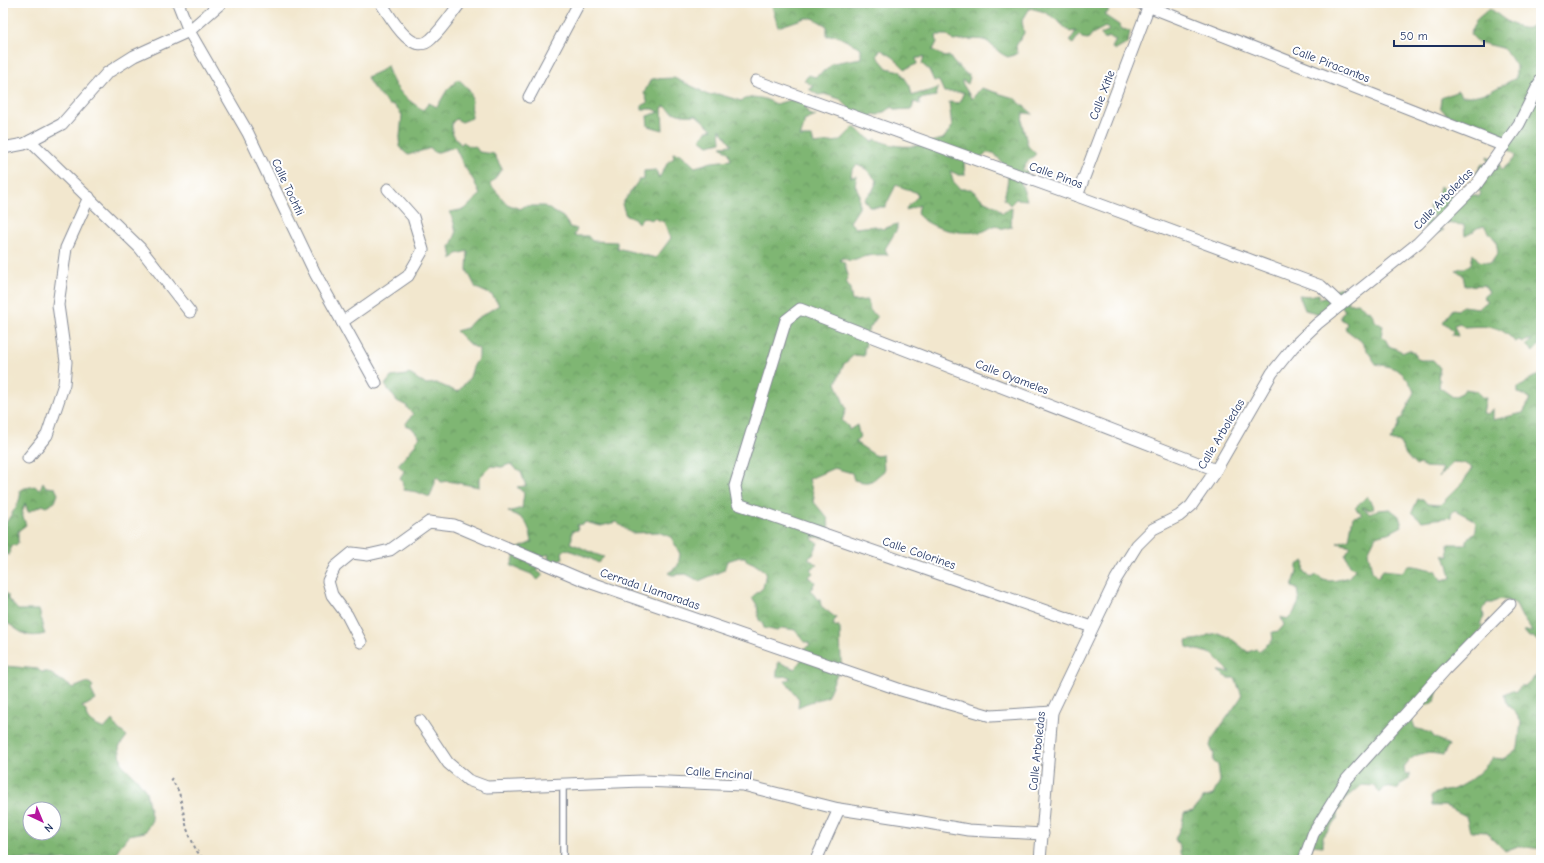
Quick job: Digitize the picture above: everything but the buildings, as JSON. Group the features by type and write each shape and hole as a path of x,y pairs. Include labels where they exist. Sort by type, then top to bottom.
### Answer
{"street":[{"name":"Calle Tochtli","path":"178,3 190,31 248,132 315,273 376,382"},
{"path":"3,148 24,144 62,124 107,73 134,56 190,31 221,3"},
{"path":"381,3 398,28 412,42 421,44 430,40 460,3"},
{"path":"529,97 579,3"},
{"name":"Calle Piracantos","path":"1146,4 1504,146"},
{"name":"Calle Xitle","path":"1077,196 1146,4"},
{"name":"Calle Arboledas","path":"1040,860 1052,712 1116,578 1137,545 1153,529 1179,516 1191,506 1216,470 1272,373 1293,347 1341,304 1418,243 1476,185 1519,124 1541,80"},
{"name":"Calle Pinos","path":"756,81 1077,196 1321,286 1341,304"},
{"path":"30,141 140,248 190,312"},
{"path":"342,322 408,276 423,250 413,217 388,189"},
{"path":"28,458 47,435 64,384 66,362 58,305 66,248 89,197"},
{"name":"Calle Oyameles","path":"738,504 735,486 786,320 800,309 1216,470"},
{"name":"Calle Colorines","path":"738,504 1092,628"},
{"name":"Cerrada Llamaradas","path":"361,642 347,615 332,595 328,581 335,567 352,553 368,555 390,550 429,522 454,525 583,580 901,690 991,716 1052,712"},
{"path":"1304,860 1313,834 1347,779 1445,670 1510,604"},
{"name":"Calle Encinal","path":"420,721 448,763 468,780 487,787 642,781 743,785 839,809 968,830 1043,834"},
{"path":"816,860 839,809"}],"lane":[{"path":"563,784 563,860"}],"path":[{"path":"171,778 179,792 187,829 196,850 204,860"}],"green space":[{"path":"771,3 973,3 977,7 982,3 1102,3 1109,11 1104,15 1119,25 1122,29 1130,31 1128,43 1116,50 1112,48 1116,40 1109,37 1103,39 1101,34 1110,30 1105,27 1092,34 1088,39 1082,38 1079,35 1073,44 1070,41 1076,31 1070,32 1045,12 1030,8 1022,21 1024,33 1016,46 1017,54 1008,57 1000,53 985,40 971,39 953,41 947,35 936,35 937,42 933,50 945,57 949,56 954,63 970,77 968,84 962,80 962,83 972,99 981,88 1014,98 1033,114 1023,113 1022,124 1028,146 1036,154 1029,160 1022,170 1028,171 1021,183 1027,200 1016,199 1010,205 1004,199 1008,174 994,153 986,153 976,160 964,162 965,175 959,175 950,171 953,181 960,189 971,189 983,200 997,207 1002,213 1012,207 1011,227 1003,229 995,225 981,232 946,230 930,224 917,214 920,205 906,210 918,196 915,192 896,185 885,207 869,207 864,199 872,192 877,181 866,169 857,165 852,170 851,177 857,176 855,185 859,193 859,208 850,222 855,228 875,226 883,229 897,224 897,229 885,249 888,255 869,256 850,261 843,258 839,260 844,262 848,275 846,281 850,289 852,301 868,300 870,310 877,317 865,335 866,344 864,356 854,355 844,364 836,383 846,409 842,421 848,426 849,430 857,425 860,438 855,442 876,456 883,455 884,471 874,480 868,482 854,480 852,473 834,468 809,479 814,497 813,501 828,519 829,528 823,529 827,538 812,537 813,540 818,543 813,555 808,558 817,565 811,569 813,573 808,577 815,582 811,590 816,598 820,600 821,606 836,618 833,623 836,627 838,625 840,629 841,662 845,671 837,674 827,697 798,707 799,699 785,681 791,678 787,676 777,677 778,662 795,669 806,653 805,648 810,645 808,642 804,642 795,630 783,628 777,631 764,628 762,622 759,620 757,605 752,597 763,588 766,572 753,563 747,561 745,557 727,561 724,570 699,581 686,574 672,575 668,573 678,566 680,554 671,537 658,532 631,533 616,522 601,526 585,522 584,524 577,525 578,530 572,531 570,543 604,557 598,563 566,549 562,552 563,558 550,563 548,558 549,554 543,556 537,555 540,561 537,571 543,575 538,580 531,574 511,566 517,549 532,542 530,531 526,522 519,516 508,512 522,508 524,493 517,487 526,486 521,472 510,464 502,467 491,466 479,478 479,487 448,481 441,482 437,477 435,479 430,497 417,492 404,490 400,479 404,471 398,465 420,437 411,427 405,425 413,414 407,406 397,401 385,385 391,377 406,375 408,373 425,384 436,383 458,392 470,377 473,367 479,357 479,349 469,344 456,331 467,328 473,321 499,305 492,295 476,288 467,270 468,251 457,254 452,259 450,247 456,234 450,212 465,209 480,195 455,147 435,153 431,148 408,155 399,147 402,115 394,105 389,105 377,92 367,77 382,70 387,65 392,80 404,96 423,110 429,103 437,107 447,90 458,79 464,84 470,93 472,100 472,118 462,122 456,119 452,123 452,133 461,145 463,142 471,147 475,146 479,152 494,154 502,169 490,184 507,204 520,209 525,206 544,206 563,217 570,227 577,229 574,236 588,236 592,241 617,242 617,248 656,258 671,238 664,222 654,218 651,220 643,217 638,223 634,218 626,216 622,204 639,180 644,180 644,171 656,170 659,178 668,162 674,158 673,153 681,154 695,167 712,162 731,160 729,153 721,146 732,145 720,129 721,142 708,145 700,139 707,131 712,129 696,115 679,114 665,106 662,108 663,130 648,126 647,116 660,112 653,109 642,109 642,105 648,103 644,93 651,79 674,78 698,89 707,95 718,94 741,101 754,97 776,104 797,98 804,99 808,114 816,116 804,121 800,137 812,137 814,144 840,141 854,127 873,142 875,139 898,146 915,146 943,139 952,127 949,102 959,103 964,92 944,92 939,81 934,81 929,70 922,64 924,56 916,58 917,64 905,69 893,57 880,49 877,56 887,68 900,71 910,86 912,96 938,88 936,96 919,99 920,104 914,102 912,109 895,110 893,107 878,115 873,114 864,126 860,120 850,121 849,108 840,99 824,94 818,95 809,89 814,87 804,80 809,75 815,77 826,70 833,63 861,58 861,48 835,35 827,36 827,26 813,18 805,18 778,27"},
{"path":"1490,8 1513,25 1524,28 1528,28 1535,24 1541,18 1541,333 1538,338 1539,345 1533,352 1526,345 1532,340 1523,342 1519,340 1515,342 1504,332 1492,327 1464,327 1460,323 1454,325 1458,336 1452,335 1453,330 1443,322 1453,309 1458,310 1462,306 1479,308 1488,301 1483,297 1489,292 1484,285 1465,286 1463,275 1456,270 1465,268 1471,264 1473,254 1479,261 1491,263 1498,253 1496,241 1484,226 1477,228 1465,236 1464,225 1440,224 1432,226 1444,230 1432,235 1426,230 1424,221 1434,219 1429,207 1431,204 1435,206 1440,186 1456,199 1462,193 1462,190 1479,197 1481,192 1472,187 1478,180 1476,174 1482,164 1489,165 1487,156 1498,162 1502,170 1514,159 1515,155 1488,131 1471,124 1467,124 1463,120 1451,120 1440,107 1441,98 1458,91 1462,96 1473,96 1489,92 1516,78 1516,66 1509,55 1502,48 1478,42 1470,34 1476,20"},
{"path":"1340,287 1349,304 1357,303 1368,311 1370,310 1376,322 1383,326 1381,336 1385,339 1389,346 1401,351 1402,353 1409,350 1416,354 1416,357 1420,360 1433,360 1440,368 1438,378 1440,380 1439,387 1453,397 1462,393 1465,389 1477,391 1482,398 1486,398 1483,413 1488,414 1493,408 1493,420 1523,413 1530,400 1528,397 1518,393 1518,387 1533,377 1541,374 1541,644 1533,637 1529,637 1524,631 1532,631 1522,617 1515,603 1500,599 1492,603 1487,603 1483,610 1484,617 1480,624 1483,626 1462,657 1460,664 1455,662 1440,680 1435,702 1409,711 1415,728 1431,733 1434,737 1449,745 1443,755 1426,753 1412,758 1404,767 1405,774 1409,774 1409,779 1401,784 1397,789 1385,787 1380,793 1373,786 1362,785 1343,801 1341,808 1337,812 1337,819 1323,837 1323,846 1311,845 1311,856 1296,860 1184,860 1185,859 1180,853 1180,848 1175,839 1182,824 1184,813 1193,811 1203,798 1213,795 1220,781 1218,765 1213,761 1214,754 1210,746 1212,739 1242,696 1235,678 1228,678 1218,671 1230,672 1212,654 1187,647 1186,641 1200,639 1208,635 1218,633 1229,637 1248,652 1256,649 1259,651 1273,640 1272,632 1279,631 1284,625 1281,617 1287,620 1293,614 1299,602 1297,589 1292,587 1297,572 1297,565 1305,561 1304,570 1310,578 1317,575 1328,581 1349,577 1355,569 1350,565 1345,555 1351,546 1337,543 1349,539 1353,517 1362,515 1355,508 1367,496 1374,508 1369,510 1362,507 1369,513 1378,510 1390,509 1399,516 1402,526 1391,532 1376,536 1368,552 1372,571 1378,577 1383,570 1402,572 1408,566 1412,566 1436,570 1441,580 1451,578 1448,564 1443,554 1449,557 1448,544 1466,544 1466,540 1476,531 1476,523 1474,520 1455,510 1451,513 1451,517 1422,521 1412,512 1418,499 1423,499 1427,504 1440,505 1464,481 1472,468 1464,463 1453,462 1439,477 1443,468 1425,467 1420,464 1416,466 1406,455 1399,441 1390,441 1399,426 1399,420 1403,416 1414,392 1411,385 1404,375 1395,369 1376,364 1361,341 1345,329 1347,323 1341,319 1341,314 1345,311 1339,302 1320,314 1305,310 1299,295 1309,296 1319,294 1319,299 1324,298"},
{"path":"43,482 46,487 55,488 58,494 55,502 46,507 43,505 28,512 25,503 22,514 26,525 18,531 18,543 16,545 12,545 9,555 3,554 3,520 6,523 16,507 20,498 20,490 34,486 40,489"},
{"path":"3,590 8,595 8,599 18,610 39,610 45,634 33,636 24,634 6,622 3,622"},
{"path":"3,664 5,666 38,669 41,672 48,672 73,688 88,682 93,686 91,690 96,700 82,707 86,711 87,718 92,723 104,729 112,720 118,729 127,736 119,747 122,764 146,791 152,820 145,832 129,835 118,849 115,860 3,860"},
{"path":"1541,671 1541,849 1518,846 1505,851 1486,832 1470,831 1466,816 1446,806 1432,806 1431,797 1436,793 1451,790 1460,786 1475,776 1493,758 1504,759 1518,748 1521,722 1513,709 1508,705 1504,694 1512,690 1516,692 1521,686 1525,686"}]}
